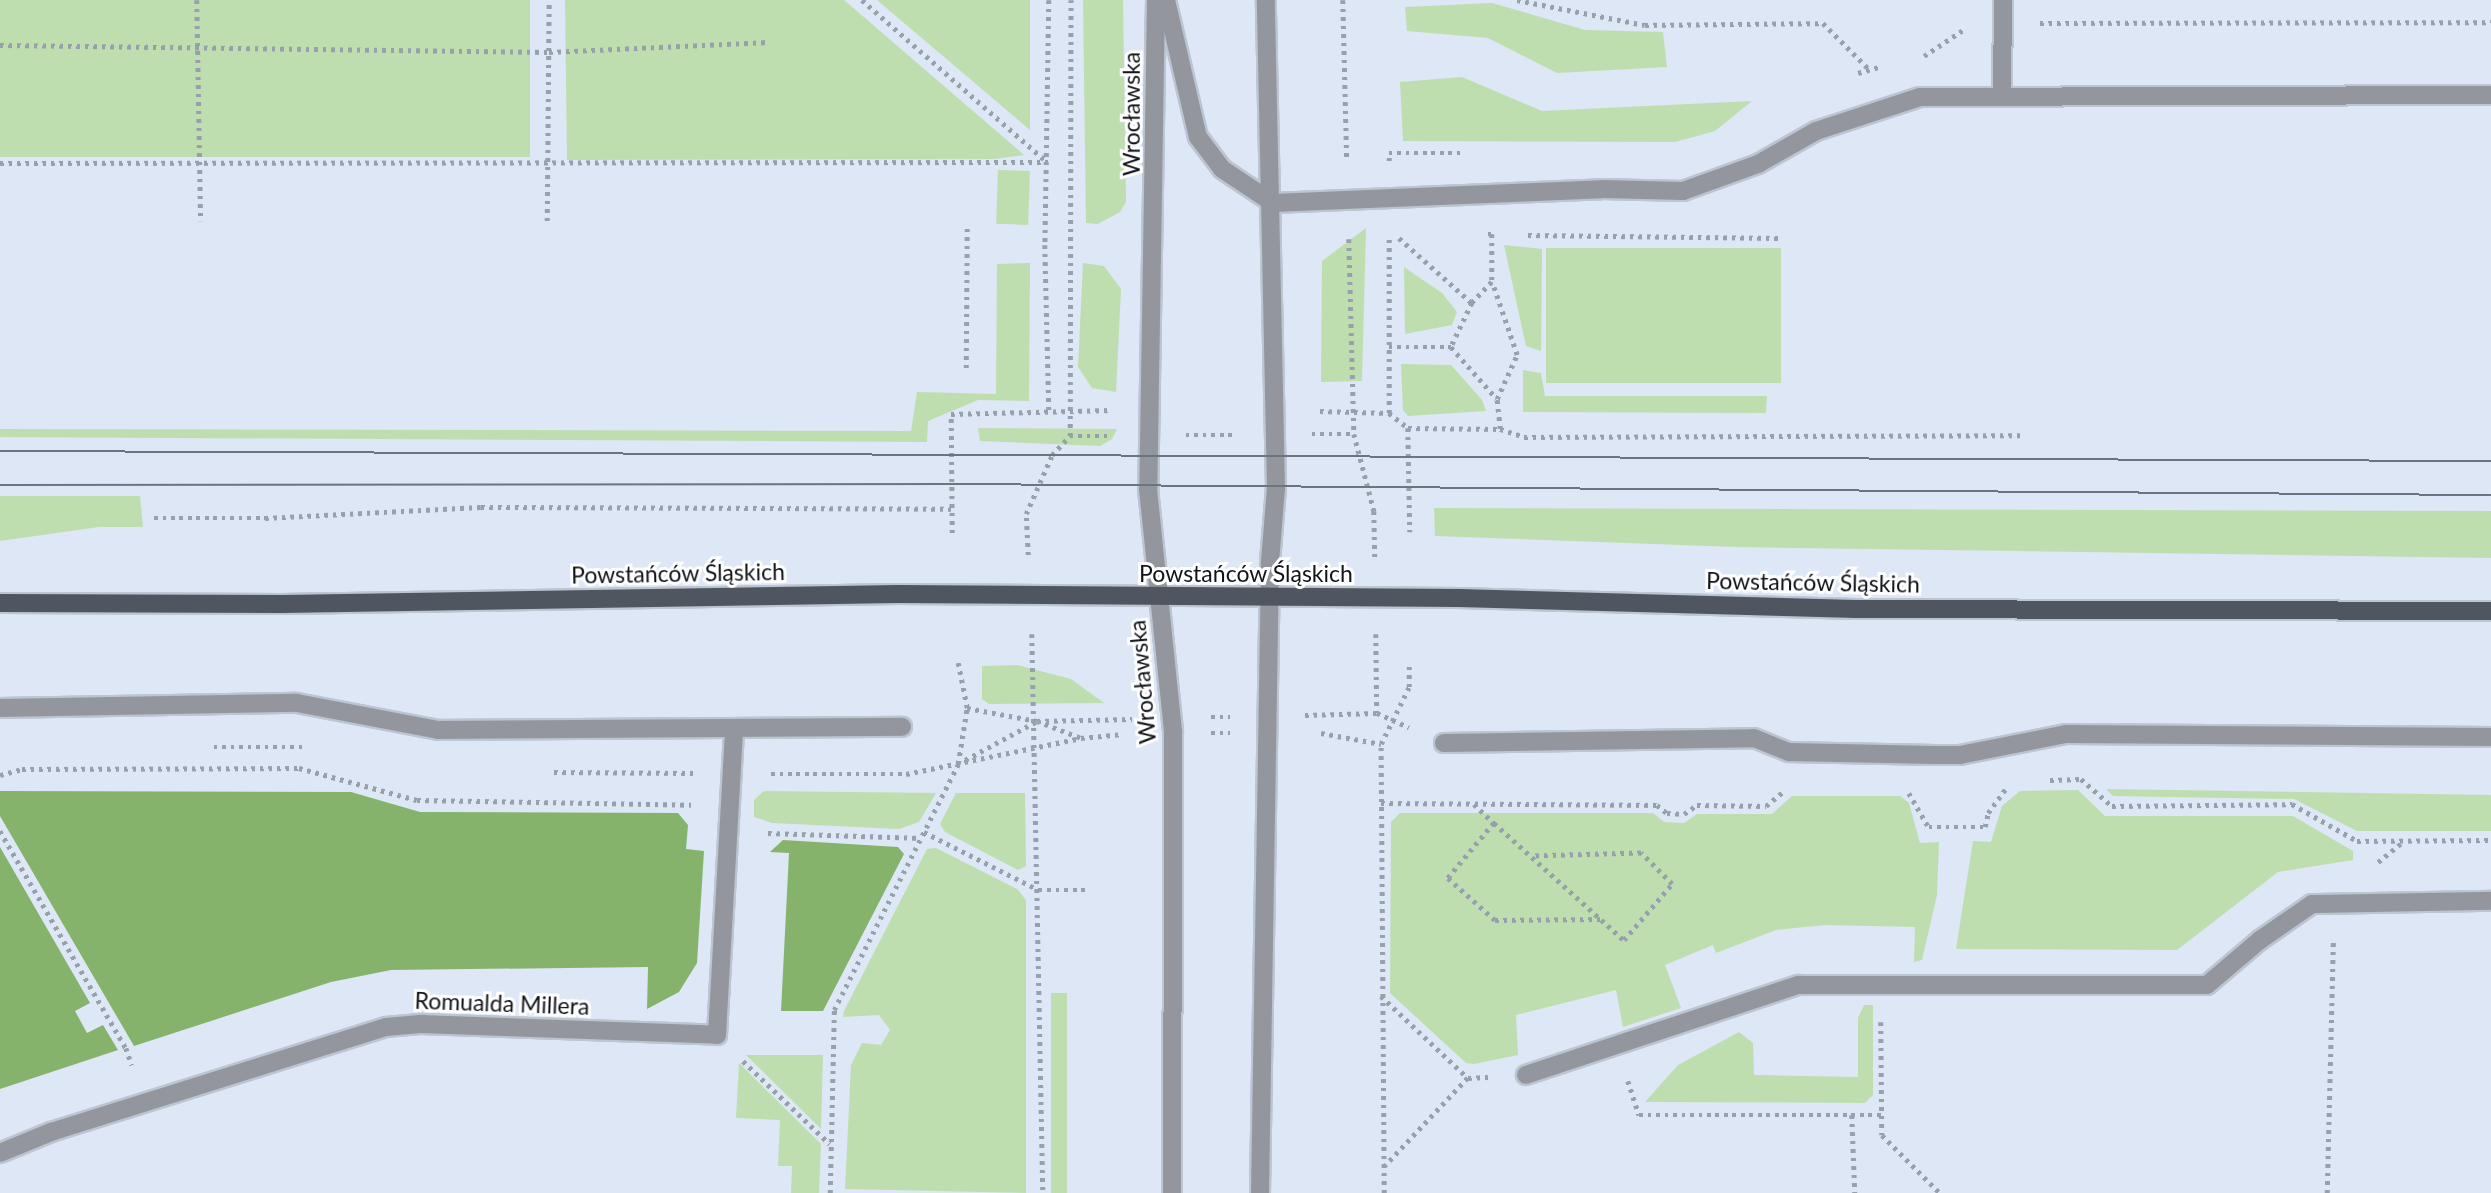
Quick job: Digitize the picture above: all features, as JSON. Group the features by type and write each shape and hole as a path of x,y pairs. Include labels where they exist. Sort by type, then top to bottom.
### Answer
{"main road":[{"name":"Powstańców Śląskich","path":"0,603 282,604 898,594 1160,598 1459,597 1870,609 2491,611"}],"street":[{"name":"Wrocławska","path":"1156,0 1148,489 1172,718 1172,1193"},
{"path":"1166,0 1198,137 1222,169 1273,203 1602,189 1683,191 1720,181 1855,116 1920,97 2491,95"},
{"path":"1260,1193 1275,434 1273,203 1266,0"},
{"path":"2002,95 2003,0"},
{"path":"0,708 298,703 438,730 902,727"},
{"path":"717,1035 734,728"},
{"path":"1444,743 1755,738 1789,752 1960,755 2066,734 2491,737"},
{"path":"1526,1075 1798,985 2207,985 2260,940 2312,904 2491,901"},
{"name":"Romualda Millera","path":"0,1153 28,1140 143,1103 406,1024 717,1035"}],"path":[{"path":"197,0 201,221"},
{"path":"547,221 550,0"},
{"path":"862,0 1048,162"},
{"path":"1049,0 1045,245 1049,410"},
{"path":"1026,530 1026,514 1052,455 1070,436 1071,0"},
{"path":"1343,0 1346,146"},
{"path":"1517,0 1645,25 1823,23 1868,68"},
{"path":"2003,23 2491,22"},
{"path":"0,46 198,45 549,52 769,42"},
{"path":"0,163 200,165 532,159 547,164 1048,162"},
{"path":"966,368 967,226"},
{"path":"1389,230 1472,303"},
{"path":"1479,234 1506,234"},
{"path":"1492,234 1492,282 1517,355 1497,399 1500,429"},
{"path":"1519,234 1779,238"},
{"path":"1349,236 1354,434 1357,444"},
{"path":"1451,346 1472,303 1492,282"},
{"path":"1389,347 1451,346 1497,399"},
{"path":"952,533 951,414 1111,410"},
{"path":"1389,413 1408,428 1500,429 1524,437 2020,435"},
{"path":"1408,428 1410,532"},
{"path":"1070,436 1354,434"},
{"path":"154,518 265,518 481,507 951,509"},
{"path":"830,1193 834,1010 958,764 967,708 958,663"},
{"path":"1384,1193 1381,744 1409,687 1409,666"},
{"path":"1034,667 1038,745 1043,1193"},
{"path":"1377,672 1377,713"},
{"path":"967,708 1037,721 1081,738"},
{"path":"958,764 1037,721 1377,713 1444,743"},
{"path":"1203,733 1230,733"},
{"path":"1321,733 1381,744"},
{"path":"958,764 1038,745 1123,734"},
{"path":"0,775 22,769 299,768 417,800 699,805 698,830 922,835 1039,890 1087,890"},
{"path":"2044,780 2081,779 2112,806 2292,804 2357,841 2491,840"},
{"path":"1381,803 1657,806 1667,813 1684,814 1697,805 1766,806 1790,785"},
{"path":"1903,788 1920,805 1929,827 1985,827 1993,804 2012,785"},
{"path":"1473,803 1494,824 1623,940 1672,884 1641,853 1531,856"},
{"path":"1494,824 1448,877 1495,920 1601,919"},
{"path":"0,831 126,1048 143,1103"},
{"path":"2367,866 2375,865 2405,841"},
{"path":"2327,1193 2333,930"},
{"path":"1881,986 1882,1135 1940,1193"},
{"path":"1381,995 1468,1078 1384,1167"},
{"path":"717,1035 831,1145"},
{"path":"1617,1045 1639,1115 1882,1115"},
{"path":"1852,1115 1855,1193"}],"green space":[{"path":"0,0 530,0 530,157 0,157"},
{"path":"565,0 844,0 1024,155 995,159 567,160"},
{"path":"877,0 1030,0 1030,130"},
{"path":"1083,0 1123,0 1126,202 1120,212 1098,224 1086,223"},
{"path":"1492,3 1585,30 1663,32 1667,67 1557,73 1488,38 1407,31 1405,7"},
{"path":"1462,77 1542,111 1752,101 1715,131 1675,142 1403,141 1400,82"},
{"path":"998,170 1030,171 1028,225 996,224"},
{"path":"1366,228 1362,381 1321,382 1322,261"},
{"path":"1504,245 1542,249 1541,351 1526,346"},
{"path":"1546,248 1781,248 1781,383 1546,383"},
{"path":"1030,263 1029,401 978,400 928,421 927,442 0,437 0,429 911,431 917,392 996,394 997,264"},
{"path":"1083,263 1104,266 1121,289 1116,392 1092,388 1078,367"},
{"path":"1404,267 1442,293 1457,312 1452,325 1405,334"},
{"path":"1401,364 1451,365 1482,400 1486,411 1408,416 1403,410"},
{"path":"1523,370 1541,373 1545,396 1767,396 1766,413 1523,412"},
{"path":"978,428 1117,429 1112,439 1100,446 980,441"},
{"path":"0,496 140,496 143,527 99,527 0,541"},
{"path":"1434,508 2491,511 2491,558 1735,547 1435,536"},
{"path":"1017,665 1071,679 1104,703 989,704 982,699 982,666"},
{"path":"2106,789 2491,795 2491,831 2357,831 2294,799 2113,796"},
{"path":"2078,790 2105,816 2293,816 2353,851 2353,860 2278,872 2177,950 1956,949 1973,841 1991,842 2002,806 2020,791"},
{"path":"0,791 351,792 420,812 678,813 688,825 686,849 704,851 697,963 679,992 647,1009 648,967 391,970 331,982 134,1046 0,816"},
{"path":"764,791 936,793 919,822 899,829 772,823 754,817 754,800"},
{"path":"956,793 1025,793 1026,866 1018,870 945,832 940,824"},
{"path":"1792,796 1900,796 1909,803 1920,843 1939,842 1937,895 1922,960 1914,962 1915,927 1825,925 1776,930 1716,953 1713,945 1665,965 1681,1008 1623,1027 1616,990 1516,1015 1518,1055 1474,1064 1466,1063 1390,993 1391,822 1400,813 1653,813 1664,822 1684,823 1697,814 1772,814"},
{"path":"783,840 898,847 904,854 823,1011 781,1011 789,853 770,852"},
{"path":"0,847 90,1003 75,1011 87,1033 103,1025 118,1050 0,1089"},
{"path":"936,848 1017,889 1026,900 1026,1193 845,1189 851,1065 862,1043 881,1045 890,1030 879,1015 843,1017 844,1011 927,849"},
{"path":"1051,993 1067,993 1067,1193 1051,1193"},
{"path":"1864,1005 1873,1005 1873,1095 1865,1103 1645,1102 1678,1065 1739,1032 1753,1043 1754,1075 1858,1077 1858,1018"},
{"path":"746,1055 823,1055 821,1129"},
{"path":"739,1063 821,1144 819,1193 791,1193 792,1166 778,1166 780,1120 736,1118"}],"tram line":[{"path":"0,451 2491,461"},
{"path":"0,485 950,484 2491,495"}]}
